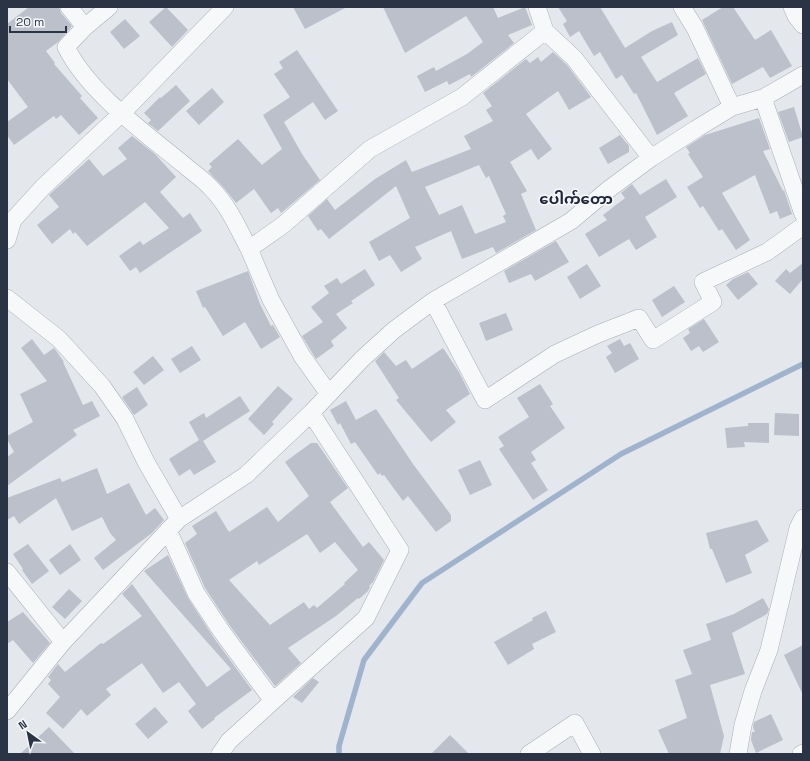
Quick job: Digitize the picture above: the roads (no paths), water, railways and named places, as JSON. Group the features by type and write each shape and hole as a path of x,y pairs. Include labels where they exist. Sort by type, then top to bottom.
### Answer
{"street":[{"path":"69,7 85,27"},
{"path":"109,7 85,27 66,47 73,61 84,76 122,113 211,188 229,211 249,250 271,300 302,356 329,394"},
{"path":"7,240 14,220 43,187 122,113 225,7"},
{"path":"538,7 546,31 574,58 651,158"},
{"path":"682,7 695,28 732,107"},
{"path":"792,7 796,16 803,25"},
{"path":"249,250 283,225 370,149 462,97 546,31"},
{"path":"7,711 64,642 174,525 246,475 311,413 362,359 394,330 434,301 571,221 651,158 732,107 763,98 803,75"},
{"path":"763,98 803,214"},
{"path":"434,301 485,400 555,354 598,334 639,318 653,340 713,302 703,282 767,252 803,226"},
{"path":"7,298 59,340 102,386 125,419 174,525 196,593 273,701"},
{"path":"220,754 230,742 273,701 366,618 400,550 311,413"},
{"path":"738,754 743,725 753,691 769,650 798,528 803,518"},
{"path":"7,572 64,642"},
{"path":"529,754 575,723 592,754"}],"waterway":[{"path":"339,754 339,746 364,660 422,583 621,454 803,364"}],"district":[{"name":"ပေါက်တော","path":"576,199"}]}
